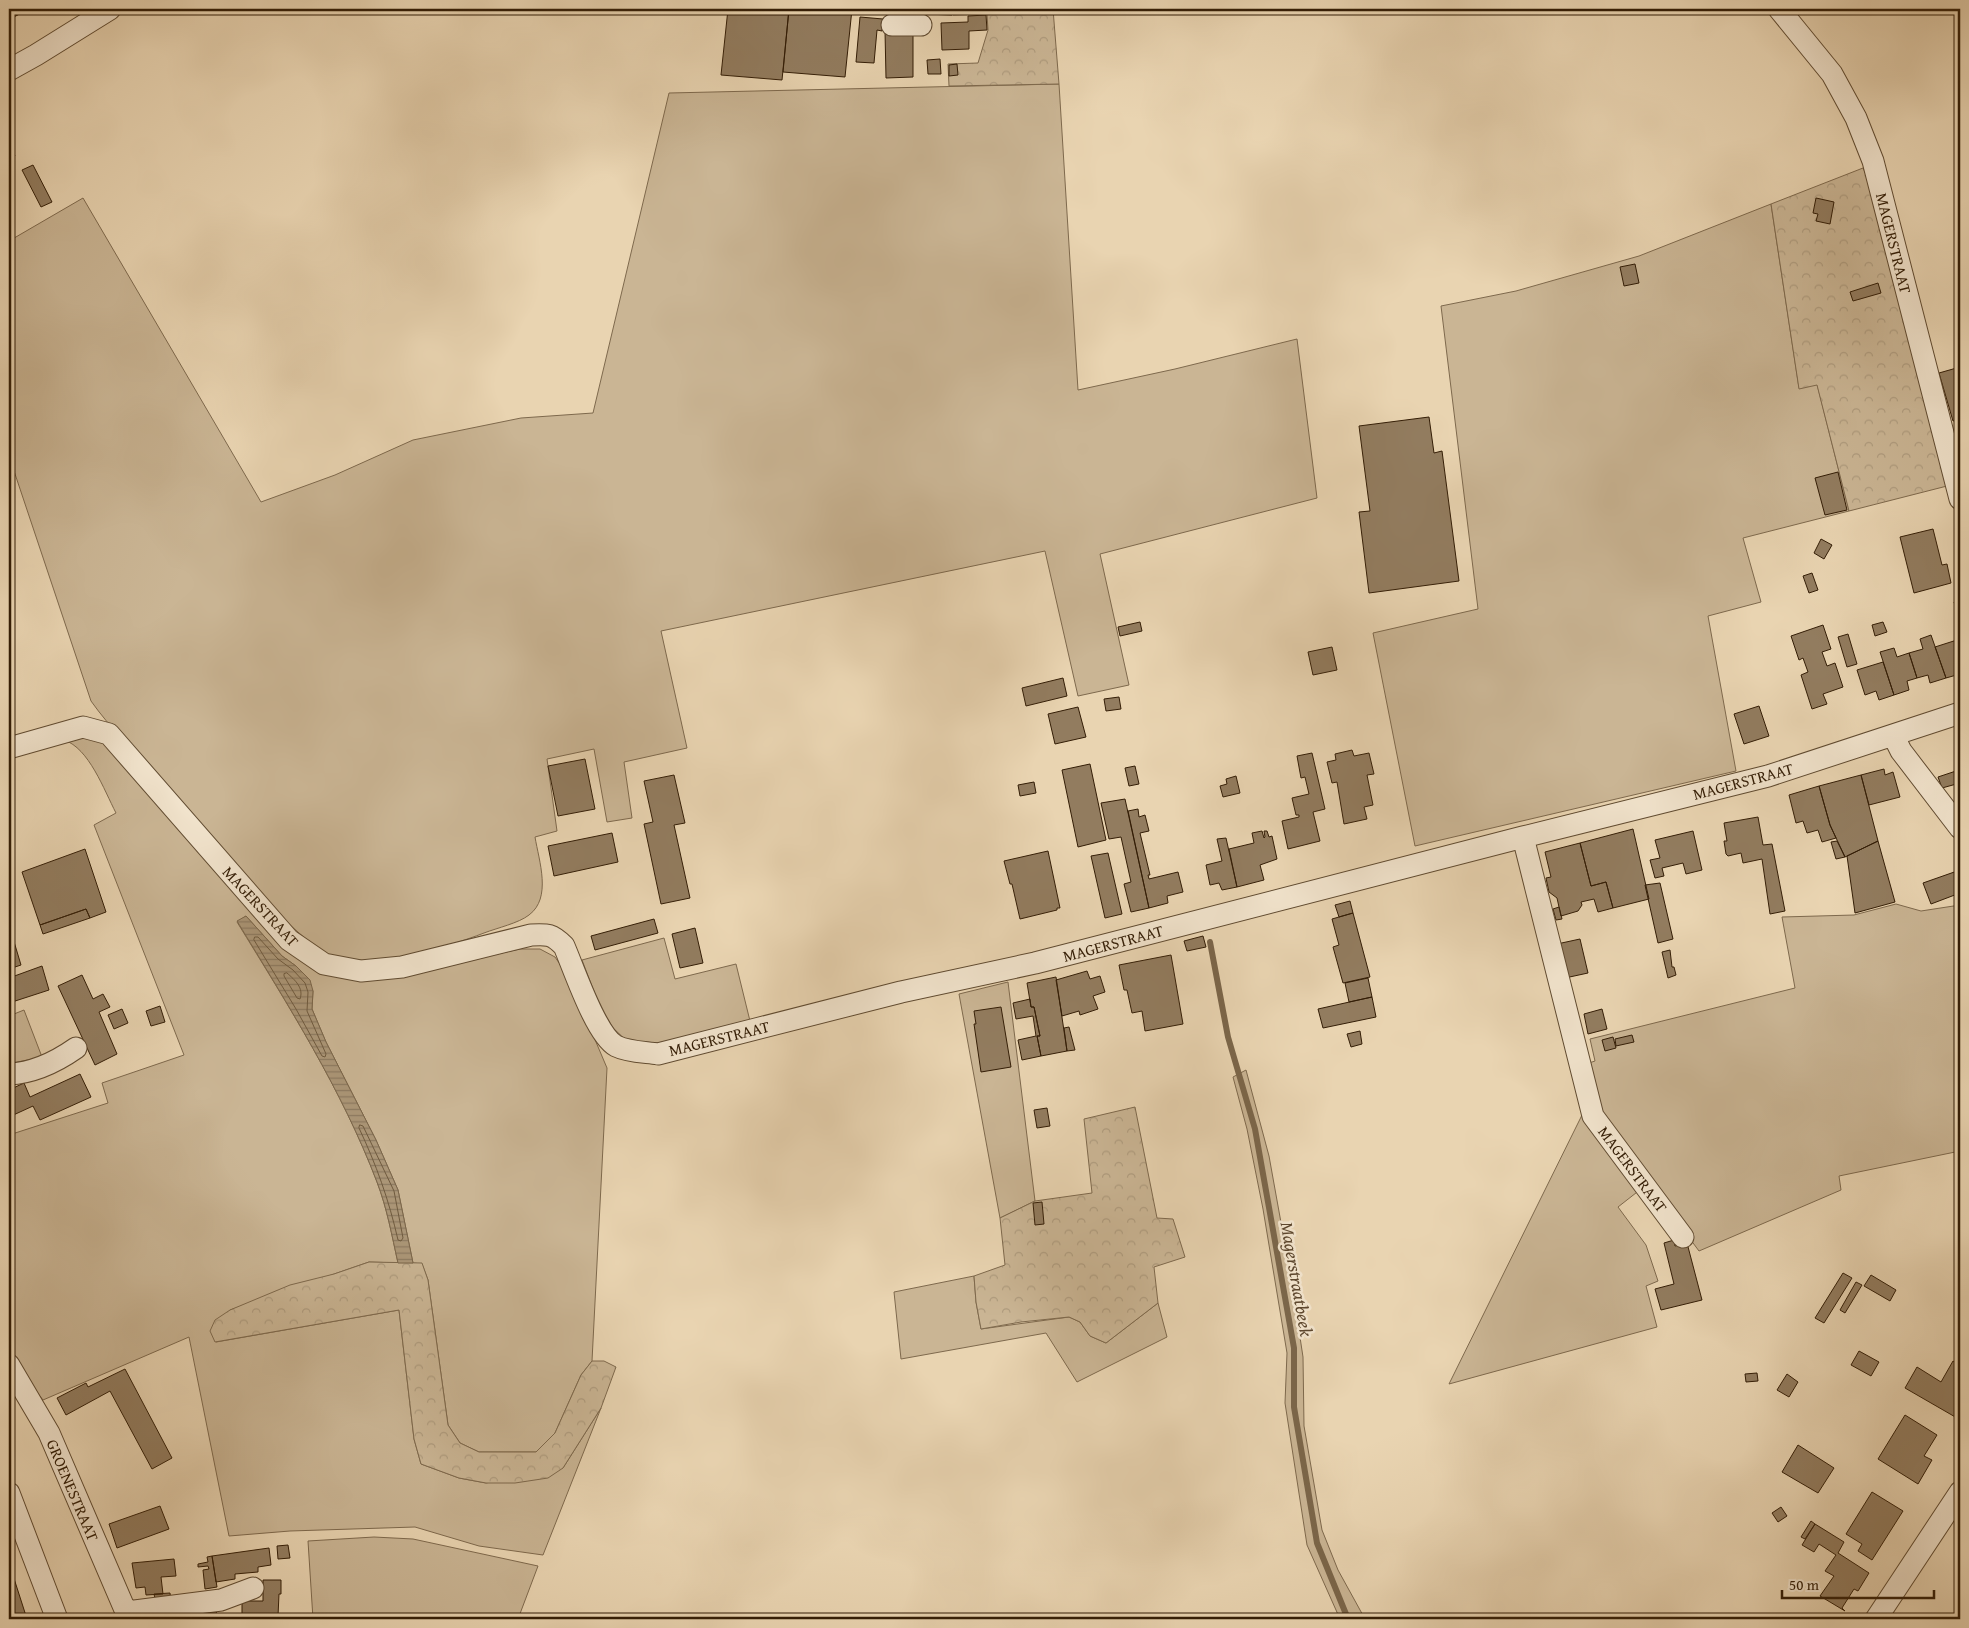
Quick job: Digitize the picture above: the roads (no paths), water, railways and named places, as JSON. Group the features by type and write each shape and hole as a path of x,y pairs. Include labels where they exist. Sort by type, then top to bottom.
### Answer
{"street":[{"path":"9,70 110,9"},
{"name":"MAGERSTRAAT","path":"1779,9 1832,74 1856,118 1873,161 1960,499"},
{"path":"892,24 921,25"},
{"name":"MAGERSTRAAT","path":"9,748 83,727 108,734 289,940 324,964 362,971 402,967 531,935 545,934 555,937 564,946 601,1031 615,1046 632,1051 658,1054 901,992 1035,964 1523,837 1768,776 1960,713"},
{"path":"1893,735 1901,751 1960,828"},
{"name":"MAGERSTRAAT","path":"1523,837 1593,1116 1683,1237"},
{"path":"9,1074 38,1068 63,1057 76,1048"},
{"name":"GROENESTRAAT","path":"9,1365 49,1434 128,1616"},
{"path":"9,1492 57,1619"},
{"path":"1876,1619 1960,1492"},
{"path":"128,1616 221,1600 252,1588"}],"water":[{"path":"246,916 282,956 296,966 310,980 313,991 312,1009 326,1042 376,1140 398,1190 413,1263 398,1263 384,1202 363,1148 348,1114 313,1048 237,921"}],"waterway":[{"name":"Magerstraatbeek","path":"1210,942 1228,1037 1255,1129 1294,1348 1294,1407 1317,1543 1348,1619"}]}
